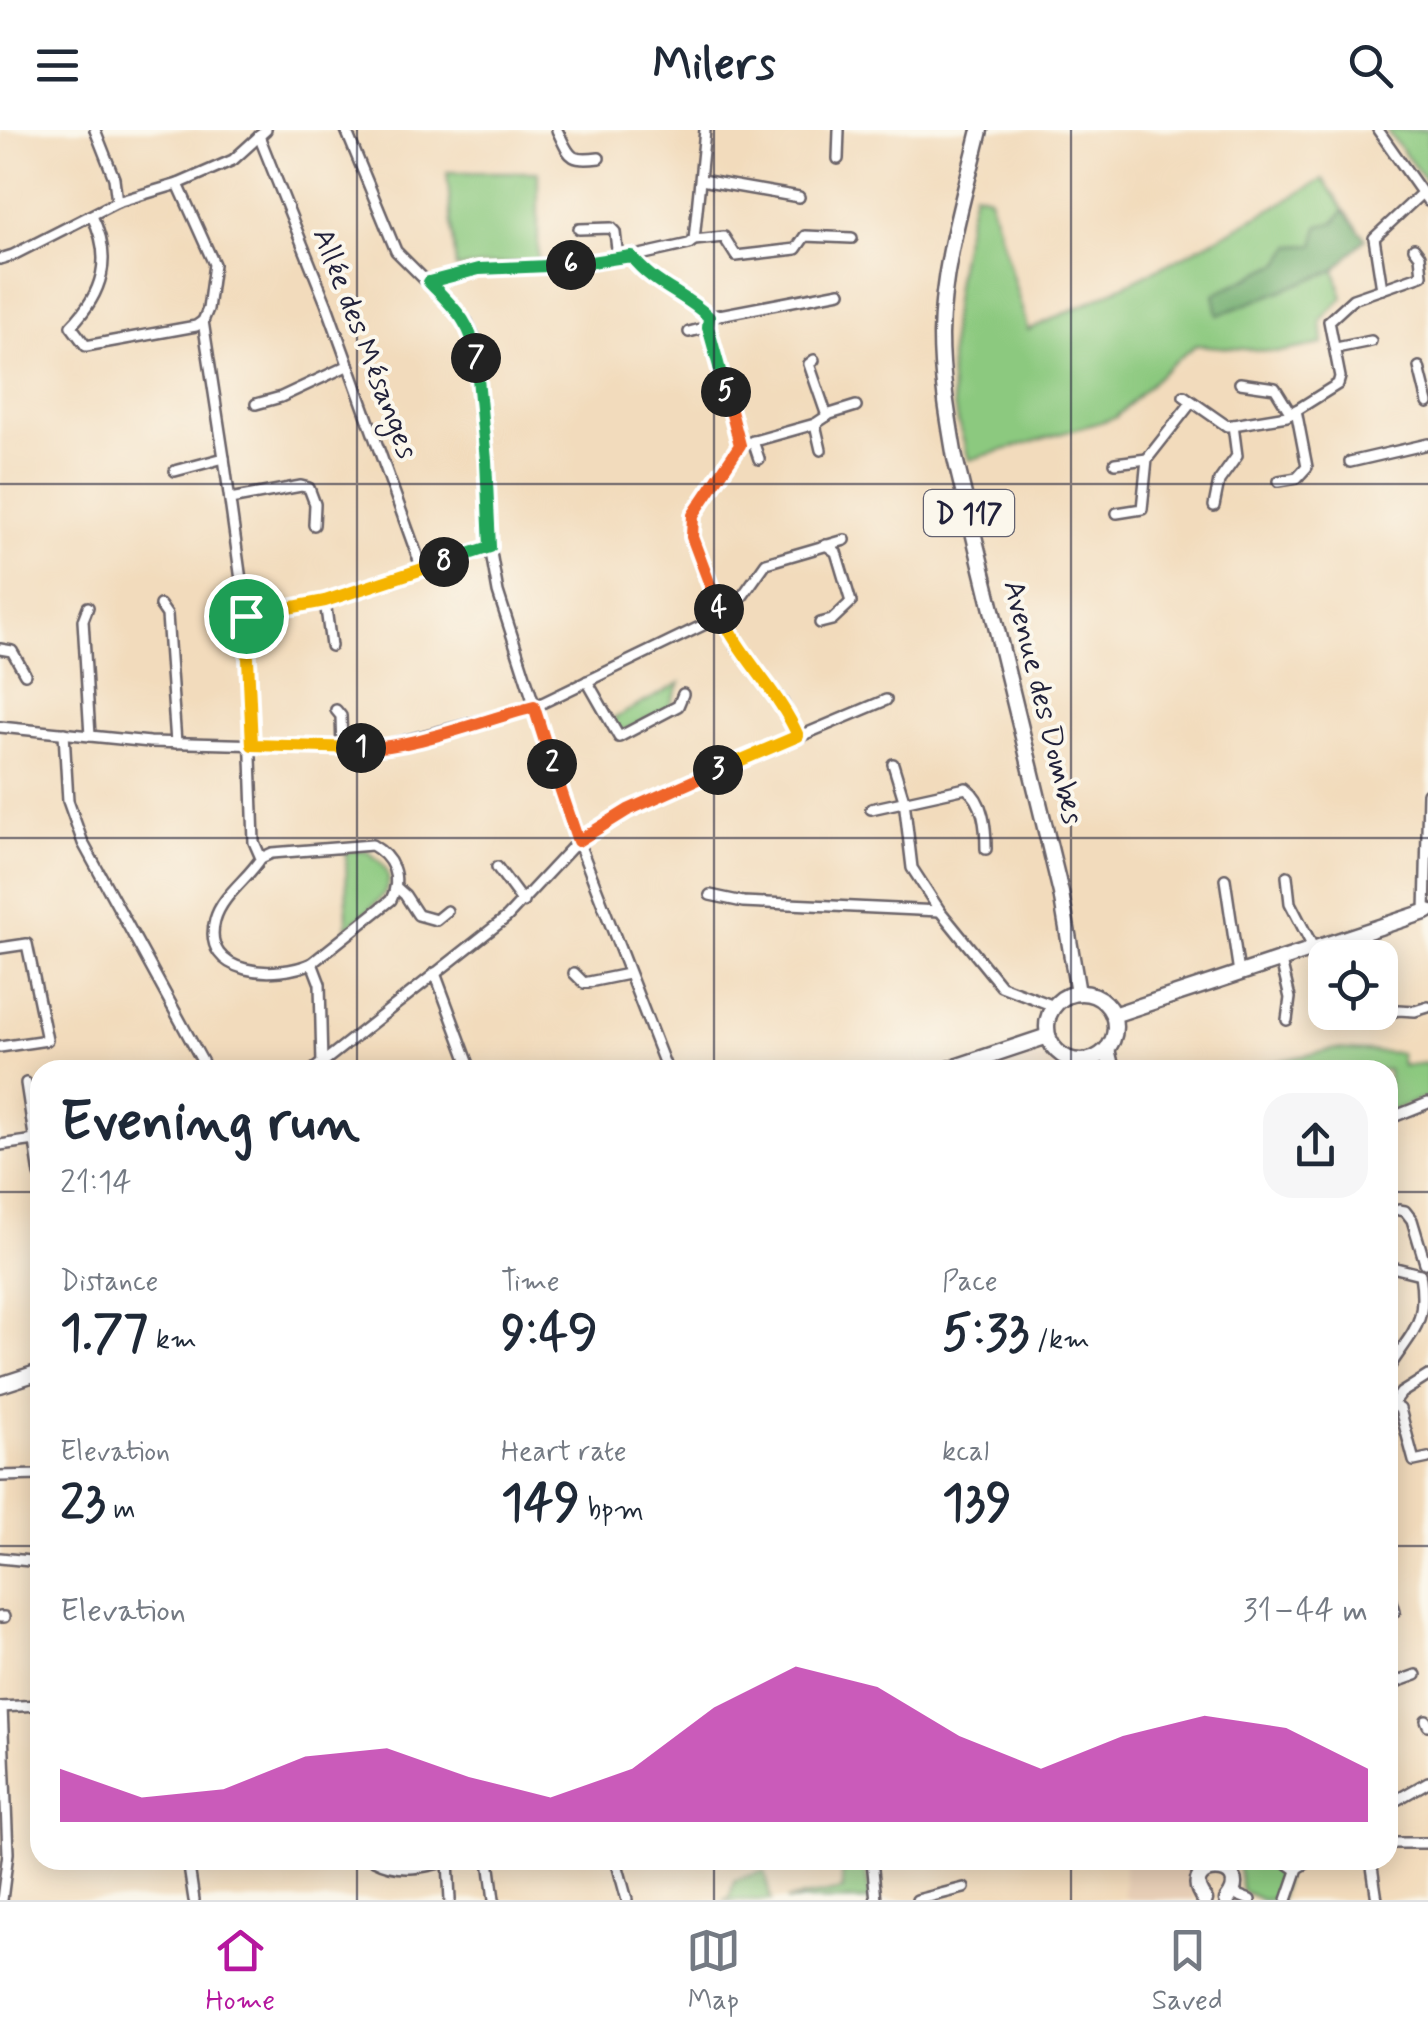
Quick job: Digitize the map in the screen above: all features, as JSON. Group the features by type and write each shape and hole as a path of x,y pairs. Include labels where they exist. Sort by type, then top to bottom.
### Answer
{"main road":[{"name":"Avenue des Dombes","path":"980,130 944,295 944,390 955,458 1062,892 1078,993"},
{"path":"1352,940 1427,912"},
{"path":"1113,1015 1308,951"},
{"path":"1076,1060 1058,1052 1048,1036 1048,1020 1054,1006 1078,993 1095,996 1113,1015 1114,1033 1106,1049 1094,1060"},
{"path":"976,1060 1048,1036"},
{"path":"1106,1049 1109,1060"},
{"path":"0,1385 30,1375"},
{"path":"1205,1900 1198,1888 1202,1874 1209,1870"},
{"path":"1228,1870 1232,1879 1229,1897"}],"street":[{"path":"95,130 114,178 117,202"},
{"path":"346,130 396,251 467,322 474,337 488,476 490,547 498,592 578,841 662,1060"},
{"path":"557,130 571,157 578,161 599,158"},
{"path":"694,240 705,130"},
{"path":"838,130 838,159"},
{"path":"1378,130 1425,197 1374,238 1382,289"},
{"path":"0,259 117,202 178,184 242,154 262,133"},
{"name":"Allée des Mésanges","path":"262,133 422,569"},
{"path":"701,180 799,197"},
{"path":"178,184 214,264 203,321 246,616 254,842 261,858"},
{"path":"92,216 105,257 102,280 86,310 71,326 86,346 196,326 203,321"},
{"path":"579,229 611,228 618,258"},
{"path":"429,282 479,269 561,266 631,256 694,240 724,237 736,256 796,249 805,236 852,238"},
{"path":"1117,513 1142,510 1147,459 1188,400 1227,426 1294,412 1338,384 1336,348 1329,321 1353,299 1422,275 1420,256 1414,248"},
{"path":"631,256 645,275 708,322 740,445"},
{"path":"689,332 708,322 840,292"},
{"path":"1336,348 1371,341"},
{"path":"814,360 809,364 827,416"},
{"path":"256,404 282,397 347,366"},
{"path":"1419,367 1428,402"},
{"path":"1240,384 1275,388 1294,412 1307,467 1297,478 1280,482"},
{"path":"707,396 725,391"},
{"path":"798,736 783,703 736,646 692,537 693,515 740,445 815,424 856,406"},
{"path":"815,424 821,450"},
{"path":"1214,506 1219,480 1237,456 1233,425"},
{"path":"753,441 760,459"},
{"path":"1350,462 1428,444"},
{"path":"174,471 224,458"},
{"path":"1115,463 1147,459"},
{"path":"230,500 301,486 309,488 315,504 314,524"},
{"path":"0,727 176,742 376,748 534,707 722,616 734,608 766,564 845,540"},
{"path":"820,623 832,620 851,602 836,552 826,545"},
{"path":"246,616 325,601 490,547"},
{"path":"325,601 331,646"},
{"path":"160,605 167,614 176,742"},
{"path":"88,607 83,620 90,736"},
{"path":"0,649 12,651 25,674"},
{"path":"587,681 619,737 678,706 682,694"},
{"path":"327,1060 523,902 578,841 628,810 886,700"},
{"path":"336,710 341,716 342,748"},
{"path":"64,734 68,801 83,842 198,1060"},
{"path":"893,764 904,800 912,868 940,911 1000,986 1054,1006"},
{"path":"871,809 966,788 976,796 986,832 986,849"},
{"path":"1427,912 1428,792"},
{"path":"372,845 389,859 398,878 396,887 391,900 312,963 300,968 247,971 234,967 217,946 214,926 222,904 261,858 272,853 372,845"},
{"path":"497,867 523,902"},
{"path":"1287,876 1290,903 1309,940"},
{"path":"1225,879 1238,973"},
{"path":"396,887 418,915 436,920 447,911"},
{"path":"710,894 743,902 940,911"},
{"path":"0,948 27,944 47,1040 0,1048"},
{"path":"1280,960 1290,998 1287,1020"},
{"path":"312,963 320,984 318,1060"},
{"path":"436,973 467,1060"},
{"path":"574,973 584,983 628,974"},
{"path":"1398,1010 1415,1011 1428,1006"},
{"path":"26,1083 30,1112"},
{"path":"1398,1114 1428,1103"},
{"path":"0,1145 30,1141"},
{"path":"1398,1210 1405,1211 1412,1220 1426,1262 1420,1274 1426,1299 1423,1315 1398,1354"},
{"path":"1398,1268 1420,1274"},
{"path":"1398,1396 1428,1376"},
{"path":"1398,1409 1414,1461 1428,1458"},
{"path":"0,1476 30,1475"},
{"path":"0,1558 30,1560"},
{"path":"1398,1682 1416,1676"},
{"path":"2,1900 8,1852 1,1707 30,1706"},
{"path":"1398,1798 1428,1782"},
{"path":"1398,1843 1428,1843"},
{"path":"190,1870 194,1900"},
{"path":"450,1870 450,1900"},
{"path":"490,1870 494,1900"},
{"path":"619,1870 627,1900"},
{"path":"873,1870 876,1900"},
{"path":"1197,1870 1202,1874"},
{"path":"1288,1900 1297,1870"},
{"path":"1372,1870 1377,1900"},
{"path":"917,1900 964,1888"},
{"path":"1229,1897 1250,1900"}],"shaded area":[{"path":"1045,1057 1052,1060 1009,1060"},
{"path":"1124,1870 1199,1870 1192,1880 1194,1900 1130,1900 1124,1896"}],"green space":[{"path":"1386,130 1428,130 1428,184"},
{"path":"447,172 538,172 538,261 456,268"},
{"path":"1323,179 1344,210 1314,245 1292,246 1280,263 1214,294 1219,314 1335,270 1343,298 1321,320 1323,344 1279,352 1196,345 1115,418 969,460 953,400 950,350 959,268 974,192 989,196 1028,330 1177,259"},
{"path":"1344,210 1365,238 1335,270 1218,315 1214,294 1280,263 1292,246 1314,245 1319,226 1335,222"},
{"path":"680,683 669,707 623,731 618,729 613,719"},
{"path":"365,850 387,872 388,882 378,901 347,928 346,851"},
{"path":"1336,1049 1400,1053 1402,1066 1428,1063 1428,1097 1398,1108 1398,1060 1284,1060"},
{"path":"842,1870 866,1870 871,1900 786,1900 843,1890"},
{"path":"1239,1870 1285,1870 1281,1899 1262,1900 1242,1891"},
{"path":"764,1871 771,1900 723,1900 729,1898 735,1880"}],"route":[{"path":"631,256 645,275 709,317 708,327 740,445 693,515 692,537 736,646 783,703 798,736 628,810 578,841 534,707 376,748 252,745 246,616 348,595 490,547 474,337 467,322 429,282 479,269 561,266 631,256"}]}
